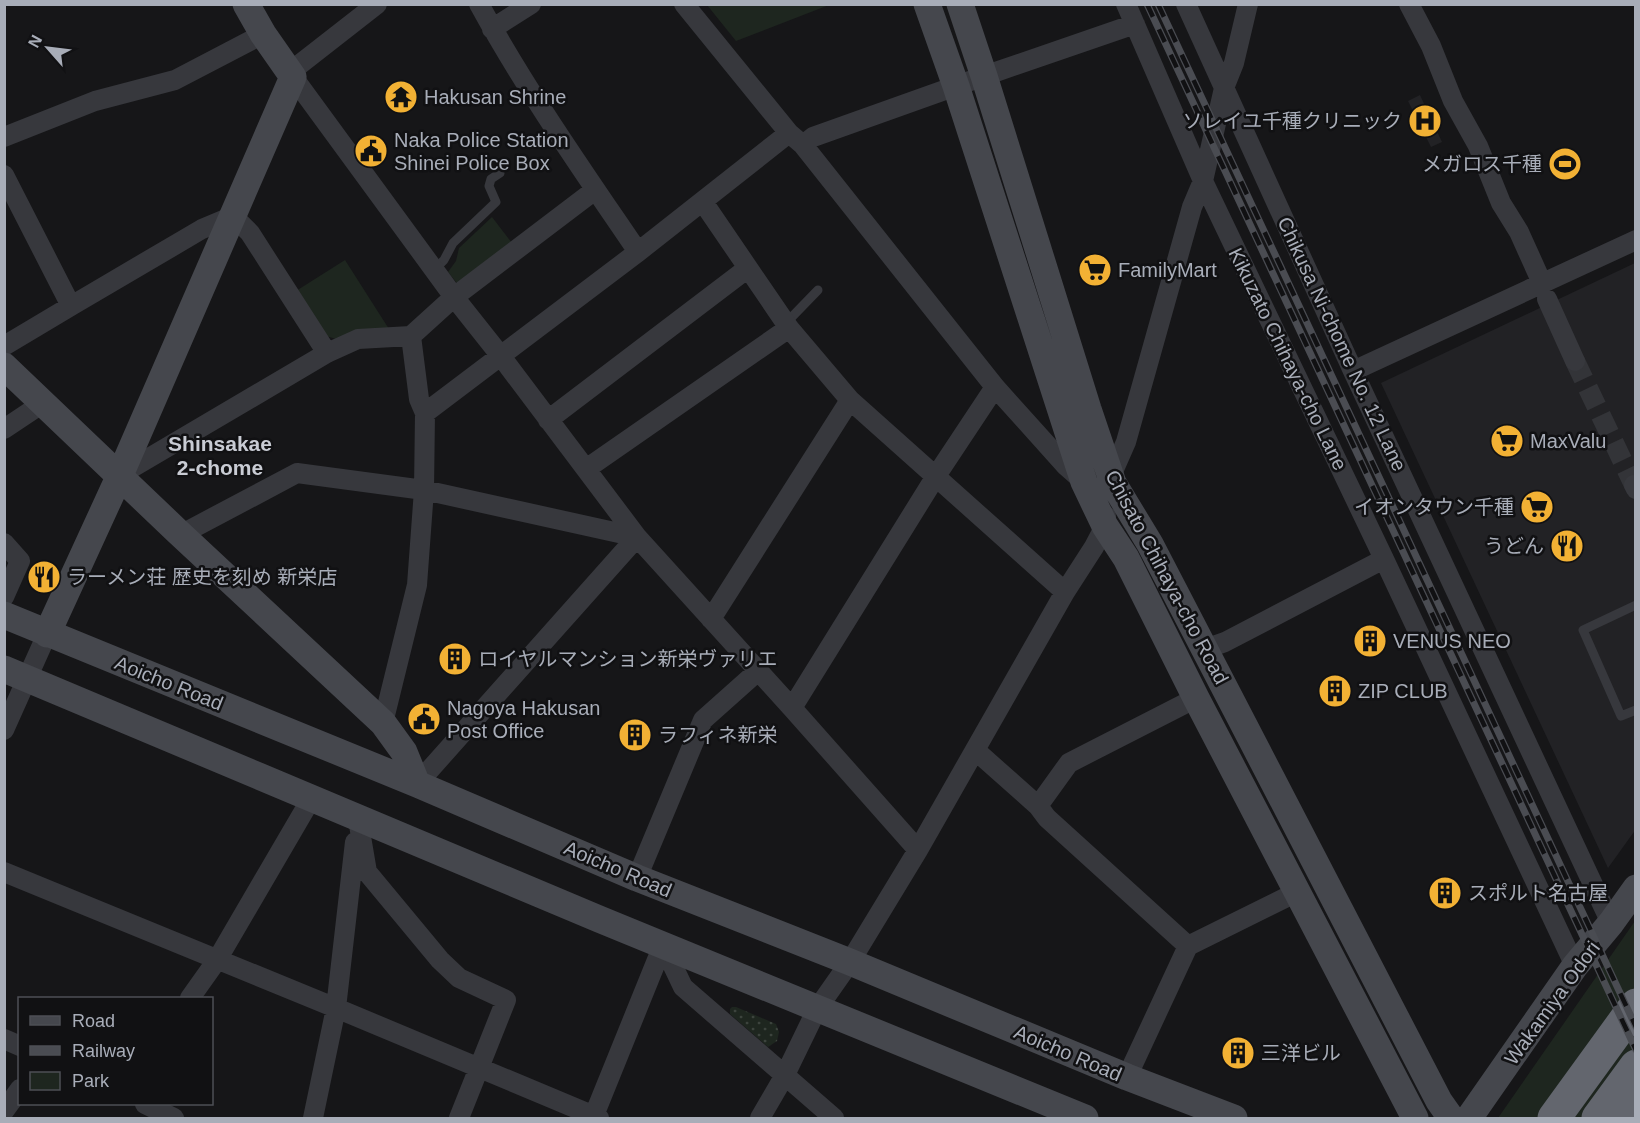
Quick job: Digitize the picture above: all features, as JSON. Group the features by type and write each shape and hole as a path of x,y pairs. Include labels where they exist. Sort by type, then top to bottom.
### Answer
{"highway":[{"path":"1554,1119 1635,1006"},
{"path":"1562,1119 1635,1006"},
{"path":"1562,1119 1635,1026"},
{"path":"1571,1119 1635,1026"},
{"path":"1598,1119 1635,1066"},
{"path":"1627,1119 1635,1106"}],"street":[{"path":"246,4 291,75 434,270 638,537 918,850"},
{"path":"4,730 16,674 47,634 120,475 233,216 291,75 377,4"},
{"path":"479,4 512,63 638,252"},
{"path":"492,29 531,4"},
{"path":"684,4 796,139 995,387 1066,466 1084,482 1111,476"},
{"name":"Chisato Chihaya-cho Road","path":"927,4 956,86 1084,482 1105,526 1126,558 1196,698 1415,1119"},
{"name":"Chisato Chihaya-cho Road","path":"960,4 1113,483 1150,544 1206,649 1439,1101 1451,1119"},
{"name":"Kikuzato Chihaya-cho Lane","path":"1126,4 1203,181 1575,966"},
{"name":"Chikusa Ni-chome No. 12 Lane","path":"1186,4 1353,370 1611,923"},
{"path":"760,1119 785,1075 817,1009 850,962 918,850 1105,526 1111,476 1126,442 1192,207 1203,181 1224,88 1234,63 1248,4"},
{"path":"1410,4 1431,46 1453,101 1478,146 1501,203 1519,232 1575,361"},
{"path":"425,413 703,202 796,139 813,137 1135,24"},
{"path":"4,137 95,101 175,80 263,34"},
{"path":"4,175 71,306"},
{"path":"120,475 327,353 358,339 411,336 454,297 595,190"},
{"path":"703,202 787,326 850,400 1065,592"},
{"path":"4,346 202,229 233,216"},
{"path":"233,216 250,233 327,353"},
{"path":"1353,370 1545,291 1635,240"},
{"path":"548,420 748,268"},
{"path":"586,470 787,326"},
{"path":"383,723 417,585 424,490 425,413 419,399 411,336"},
{"path":"4,366 383,723 404,752 417,784 638,537"},
{"path":"792,708 936,476 995,387"},
{"path":"711,619 850,400"},
{"path":"4,429 43,403"},
{"path":"182,534 297,473 424,490 638,537"},
{"path":"4,543 20,561 4,597"},
{"path":"1206,649 1225,642 1384,559"},
{"name":"Aoicho Road","path":"4,615 417,784 637,878 850,962 1234,1119"},
{"path":"637,878 703,720 758,671"},
{"path":"16,674 358,819 1085,1119"},
{"path":"1038,806 1069,763 1196,698"},
{"path":"975,750 1188,946"},
{"path":"191,997 217,960 311,799"},
{"path":"313,1119 336,1008 358,819"},
{"path":"358,819 367,872 440,960 459,978 506,1000 459,1119"},
{"path":"4,872 336,1008 595,1118 663,945"},
{"name":"Wakamiya Odori","path":"1469,1119 1575,966 1611,923 1635,888"},
{"path":"1127,1077 1188,946 1297,892"},
{"path":"663,945 683,987 834,1119"},
{"path":"4,1039 18,1045"},
{"path":"4,1111 18,1092"},
{"path":"147,1105 174,1119"}],"lane":[{"path":"434,270 444,260 453,243 496,202 489,186 491,179 500,173"},
{"path":"787,326 818,290"},
{"path":"1635,605 1583,630 1621,716 1635,710"}],"shaded area":[{"name":"ソレイユ千種クリニック","path":"1420,95 1442,142 1431,147 1408,101"},
{"name":"イオンタウン千種","path":"1635,263 1636,829 1608,868 1381,383"}],"green space":[{"path":"829,4 736,41 707,5"},
{"path":"492,217 512,243 459,283 456,282 448,272 456,261 459,248"},
{"path":"345,260 389,329 336,339 326,336 296,291"},
{"path":"1635,921 1635,1118 1498,1118"},
{"path":"732,1007 776,1024 779,1032 777,1041 768,1047 730,1014"}],"tunnel":[{"path":"1575,361 1634,485"}],"railway":[{"path":"1147,4 1636,1050"},
{"path":"1158,4 1636,1027"}],"place":[{"name":"Hakusan Shrine","path":"401,97"},
{"name":"ソレイユ千種クリニック","path":"1425,121"},
{"name":"Naka Police Station Shinei Police Box","path":"371,151"},
{"name":"メガロス千種","path":"1565,164"},
{"name":"FamilyMart","path":"1095,270"},
{"name":"MaxValu","path":"1507,441"},
{"name":"イオンタウン千種","path":"1537,507"},
{"name":"うどん","path":"1567,546"},
{"name":"ラーメン荘 歴史を刻め 新栄店","path":"44,577"},
{"name":"VENUS NEO","path":"1370,641"},
{"name":"ロイヤルマンション新栄ヴァリエ","path":"455,659"},
{"name":"ZIP CLUB","path":"1335,691"},
{"name":"Nagoya Hakusan Post Office","path":"424,719"},
{"name":"ラフィネ新栄","path":"635,735"},
{"name":"スポルト名古屋","path":"1445,893"},
{"name":"三洋ビル","path":"1238,1053"}],"district":[{"name":"Shinsakae 2-chome","path":"220,455"}]}
